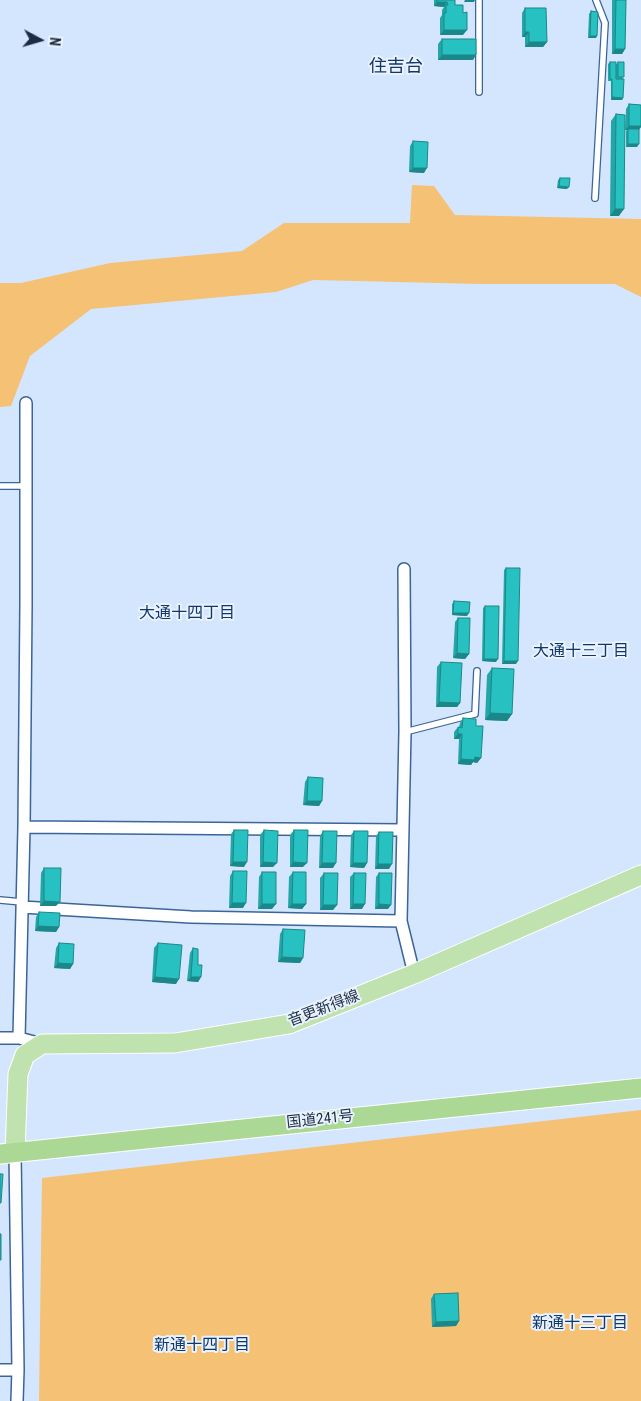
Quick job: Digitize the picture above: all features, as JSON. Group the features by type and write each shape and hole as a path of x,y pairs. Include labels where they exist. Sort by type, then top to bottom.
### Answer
{"highway":[{"name":"国道241号","path":"7,1153 641,1088"}],"main road":[{"name":"音更新得線","path":"42,1044 175,1043 289,1024 414,974 641,875"},
{"path":"7,1153 18,1074 25,1055 42,1044"}],"street":[{"path":"19,1038 24,827 26,403"},
{"path":"404,569 406,732 401,921 414,974"},
{"path":"24,827 403,830"},
{"path":"22,905 190,917 401,921"},
{"path":"0,1038 19,1038 42,1044"},
{"path":"7,1153 18,1370 17,1401"},
{"path":"0,1370 18,1370"}],"lane":[{"path":"479,0 479,92"},
{"path":"595,198 605,23 596,0"},
{"path":"0,486 26,486"},
{"path":"406,732 475,714 477,671"},
{"path":"0,900 22,905"}],"shaded area":[{"path":"412,185 434,186 455,215 641,219 641,297 615,284 481,284 313,280 276,292 91,309 30,356 11,406 0,407 0,283 21,283 110,263 242,251 284,223 410,223"},
{"path":"641,1110 641,1401 39,1401 42,1178"}],"building":[{"path":"437,0 455,0 455,5 463,5 463,13 467,12 467,30 444,30 444,13 446,13 446,5 448,5 447,2 437,2"},
{"path":"616,0 626,0 625,49 615,49"},
{"path":"525,8 546,8 547,42 529,42 529,32 525,32"},
{"path":"591,11 598,12 597,36 590,36"},
{"path":"442,39 476,39 476,55 442,55"},
{"path":"610,62 616,62 616,79 624,79 623,98 612,97"},
{"path":"618,62 624,62 624,77 618,77"},
{"path":"629,104 641,105 641,126 629,126"},
{"path":"616,114 625,115 624,209 615,209"},
{"path":"628,129 639,129 639,144 628,144"},
{"path":"413,141 428,142 427,168 413,168"},
{"path":"560,178 570,178 569,187 559,186"},
{"path":"506,568 520,568 518,661 504,661"},
{"path":"454,601 470,602 469,613 453,613"},
{"path":"485,606 499,606 498,659 484,659"},
{"path":"458,618 470,618 469,654 457,653"},
{"path":"441,662 462,663 460,703 439,702"},
{"path":"492,668 514,669 512,714 490,713"},
{"path":"463,718 476,719 476,726 483,726 481,758 475,757 474,760 461,759 462,734 458,734 458,727 462,728"},
{"path":"308,777 323,778 322,801 307,801"},
{"path":"234,830 248,830 247,862 233,862"},
{"path":"264,830 278,831 277,863 263,862"},
{"path":"294,830 308,830 307,863 293,862"},
{"path":"323,831 337,831 336,863 322,863"},
{"path":"354,831 368,831 367,863 353,863"},
{"path":"379,832 393,832 392,864 378,864"},
{"path":"44,868 61,868 60,902 44,901"},
{"path":"233,871 247,871 246,903 232,903"},
{"path":"262,872 276,872 276,904 262,904"},
{"path":"293,872 306,872 306,904 292,904"},
{"path":"324,873 338,873 337,905 323,905"},
{"path":"354,873 366,873 365,904 353,904"},
{"path":"379,873 392,873 391,905 379,904"},
{"path":"39,912 60,913 59,927 38,926"},
{"path":"283,929 305,930 303,958 282,957"},
{"path":"59,943 74,944 73,964 58,963"},
{"path":"158,943 182,945 179,979 155,977"},
{"path":"193,948 198,949 198,965 202,965 201,977 191,977"},
{"path":"0,1174 3,1174 1,1203 0,1203"},
{"path":"1,1234 1,1260 0,1260"},
{"path":"458,1293 459,1321 436,1322 434,1294"}],"district":[{"name":"住吉台","path":"396,67"},
{"name":"大通十四丁目","path":"187,614"},
{"name":"大通十三丁目","path":"581,652"},
{"name":"新通十三丁目","path":"580,1324"},
{"name":"新通十四丁目","path":"202,1346"}]}
